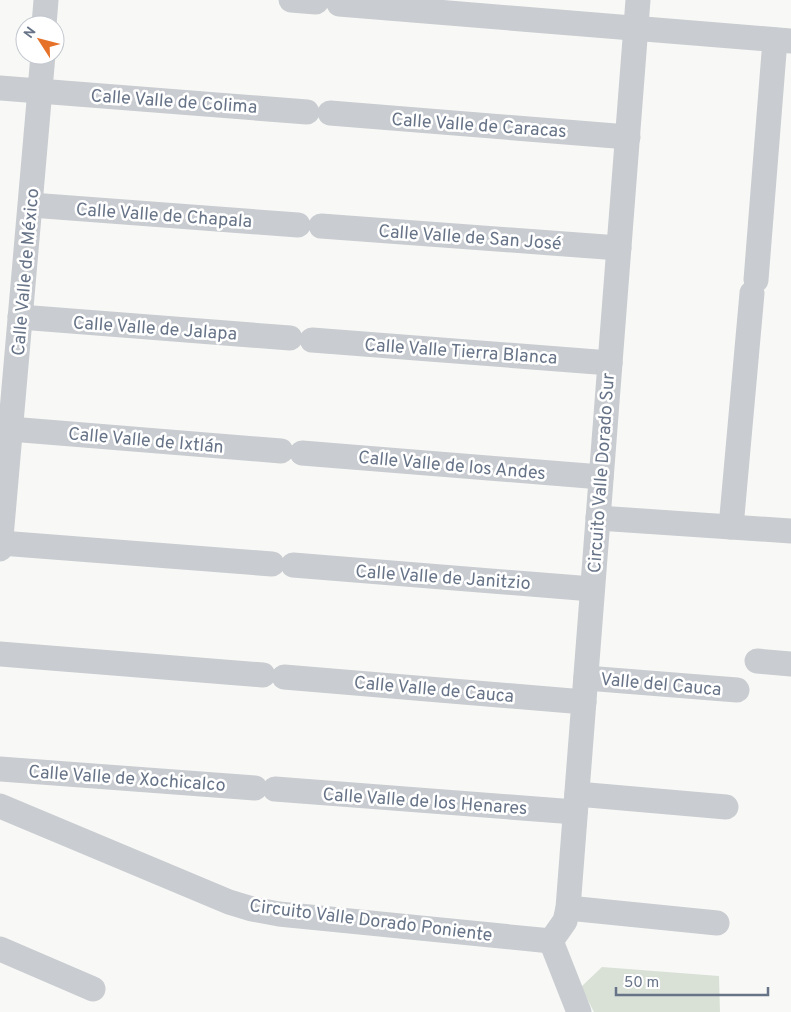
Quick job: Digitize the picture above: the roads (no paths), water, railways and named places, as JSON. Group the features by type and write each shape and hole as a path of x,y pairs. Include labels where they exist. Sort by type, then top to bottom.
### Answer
{"street":[{"path":"45,15 46,0"},
{"path":"291,0 783,40 754,287 732,527"},
{"name":"Circuito Valle Dorado Sur","path":"551,940 565,921 568,908 638,0"},
{"name":"Calle Valle de México","path":"0,549 42,65"},
{"name":"Calle Valle de Colima","path":"0,88 319,113"},
{"name":"Calle Valle de Caracas","path":"319,113 628,137"},
{"name":"Calle Valle de Chapala","path":"31,205 310,226"},
{"name":"Calle Valle de San José","path":"310,226 619,248"},
{"name":"Calle Valle de Jalapa","path":"20,317 301,339"},
{"name":"Calle Valle Tierra Blanca","path":"301,339 610,363"},
{"name":"Calle Valle de Ixtlán","path":"10,429 291,452"},
{"name":"Calle Valle de los Andes","path":"291,452 601,477"},
{"path":"598,518 791,531"},
{"name":"Calle Valle de Janitzio","path":"1,543 592,589"},
{"name":"Calle Valle de Cauca","path":"0,654 274,676 585,690"},
{"path":"757,661 791,664"},
{"name":"Valle del Cauca","path":"585,690 737,690"},
{"name":"Calle Valle de Xochicalco","path":"0,769 265,788"},
{"name":"Calle Valle de los Henares","path":"265,788 576,803 726,807"},
{"name":"Circuito Valle Dorado Poniente","path":"0,806 229,902 252,909 279,914 551,940"},
{"path":"568,908 717,922"},
{"path":"551,940 579,1012"},
{"path":"0,949 94,989"}]}
